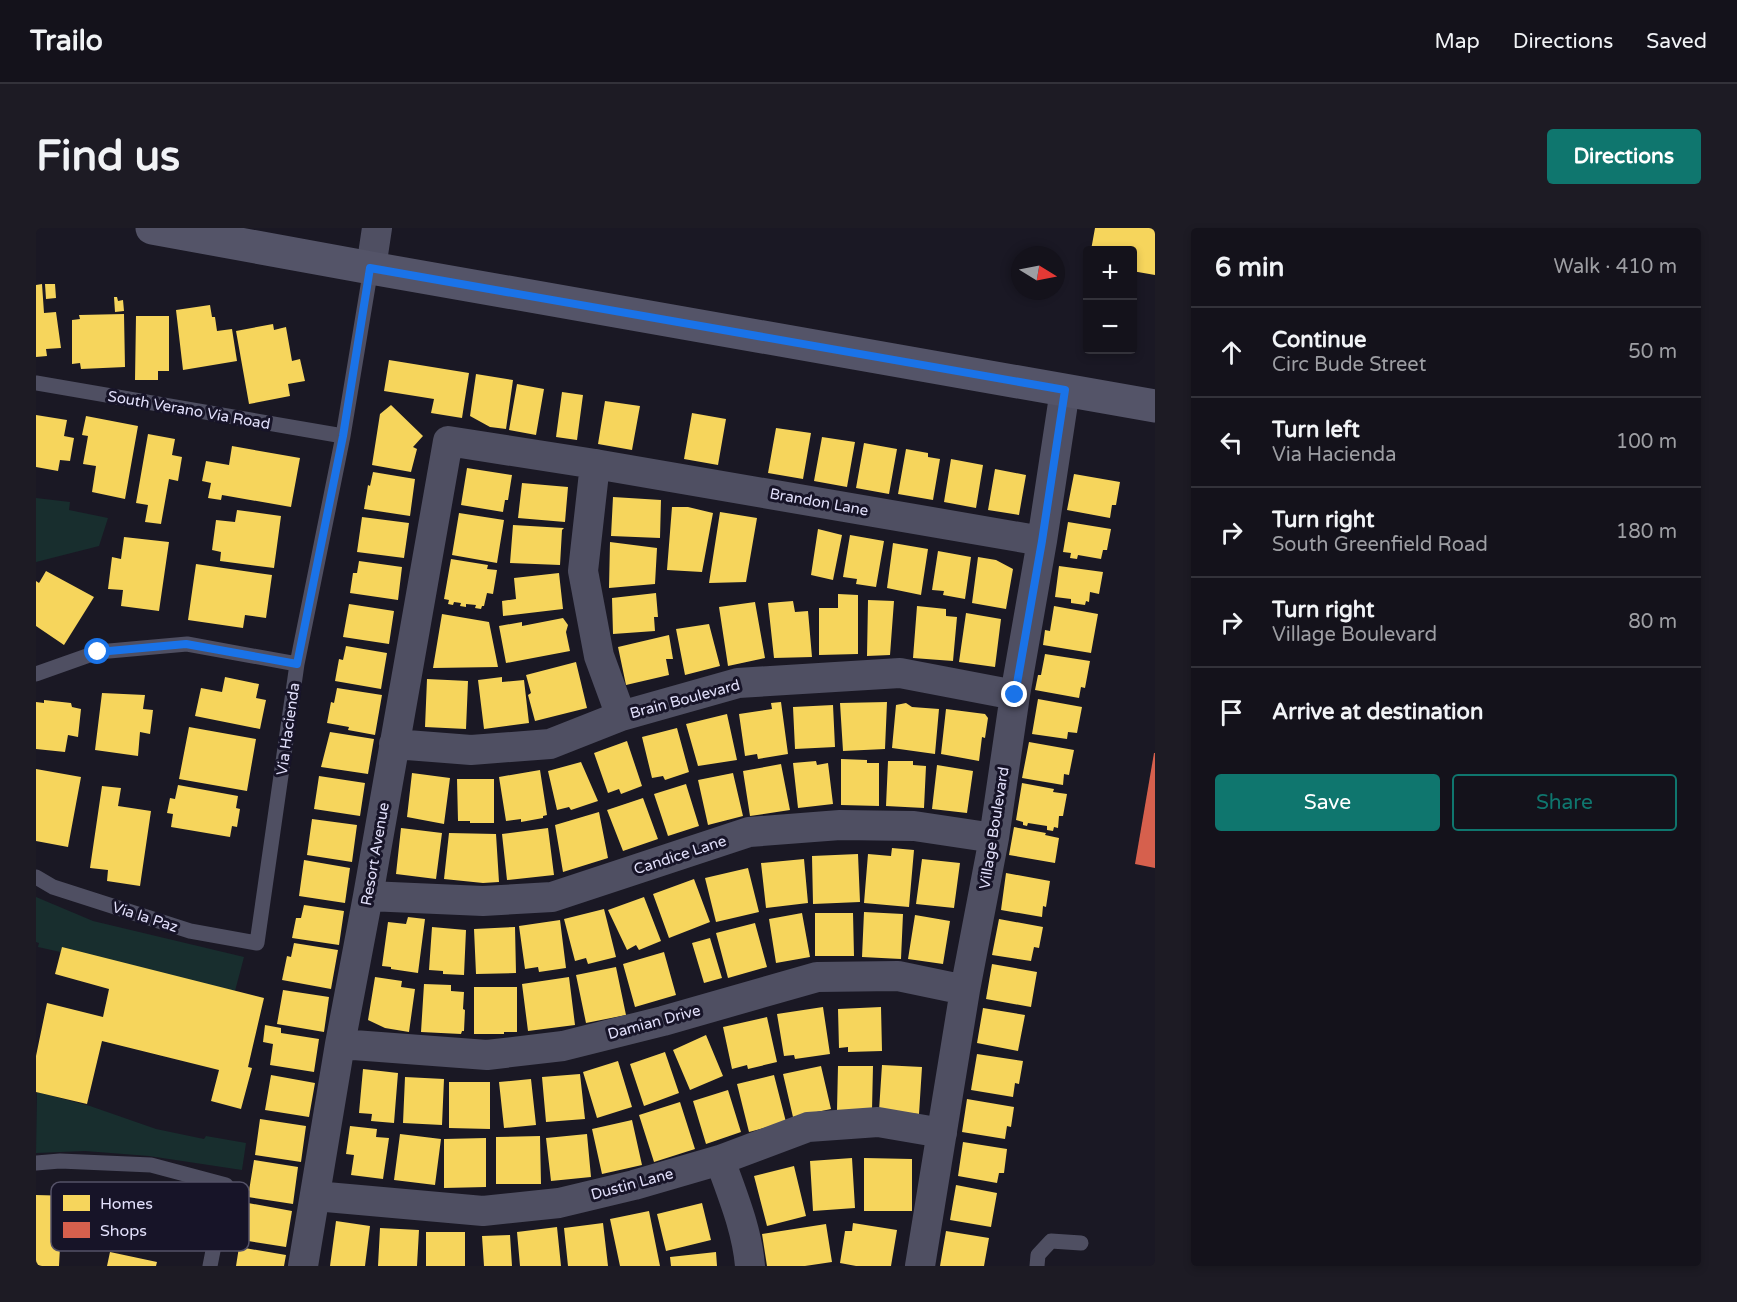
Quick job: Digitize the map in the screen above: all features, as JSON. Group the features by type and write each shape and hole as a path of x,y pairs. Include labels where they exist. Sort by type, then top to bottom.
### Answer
{"main road":[{"path":"152,228 1155,406"}],"street":[{"path":"370,268 377,228"},
{"name":"Village Boulevard","path":"920,1266 965,990 994,838 1065,390"},
{"name":"Brandon Lane","path":"448,441 596,464 1042,541"},
{"name":"Resort Avenue","path":"303,1266 340,1044 448,441"},
{"path":"596,464 584,571 599,656 621,716"},
{"name":"Brain Boulevard","path":"394,744 471,750 550,744 621,716 738,683 900,673 1015,695"},
{"name":"Candice Lane","path":"368,896 483,901 552,897 749,832 840,825 903,826 994,838"},
{"name":"Damian Drive","path":"340,1044 487,1055 563,1046 817,978 898,976 965,990"},
{"name":"Dustin Lane","path":"315,1196 483,1211 559,1203 634,1185 720,1160 808,1127 878,1122 942,1133"},
{"path":"720,1160 736,1203 750,1266"}],"lane":[{"name":"Via Hacienda","path":"257,943 297,664 343,436 370,268"},
{"name":"South Verano Via Road","path":"36,383 343,436"},
{"path":"36,674 98,652 186,644 297,664"},
{"name":"Via la Paz","path":"36,877 53,887 190,931 257,943"},
{"path":"36,1163 60,1161 151,1165 214,1182"},
{"path":"1037,1266 1038,1255 1052,1241 1081,1243"},
{"path":"210,1266 213,1251"}],"green space":[{"path":"36,498 70,502 69,510 108,518 99,546 36,562"},
{"path":"36,897 93,921 244,957 235,991 38,947"},
{"path":"37,1092 90,1106 156,1129 204,1139 206,1136 246,1143 242,1170 149,1156 85,1151 36,1153"}],"building: Homes":[{"path":"1095,228 1155,228 1155,275 1137,272 1137,246 1092,246"},
{"path":"42,284 44,313 56,312 61,348 46,349 47,356 36,357 36,285"},
{"path":"45,284 55,284 56,298 46,299"},
{"path":"114,297 117,297 118,301 123,300 124,311 115,312"},
{"path":"210,305 217,331 232,329 237,361 183,370 176,310"},
{"path":"124,314 125,367 81,369 80,363 72,364 72,320 80,319 79,315"},
{"path":"136,316 169,316 169,371 158,371 158,380 135,380"},
{"path":"273,324 274,330 286,327 292,361 300,359 305,381 288,384 290,396 249,404 236,331"},
{"path":"389,360 469,373 462,418 431,413 434,399 384,391"},
{"path":"476,374 513,380 506,429 490,427 470,416"},
{"path":"517,384 544,389 536,435 509,430"},
{"path":"562,392 583,395 577,440 556,437"},
{"path":"605,401 640,406 632,450 598,444"},
{"path":"391,405 423,436 413,447 417,449 411,472 372,465 380,414"},
{"path":"692,413 726,419 718,465 684,459"},
{"path":"36,415 67,420 64,436 74,438 70,461 60,460 58,471 36,467"},
{"path":"86,416 138,426 125,499 92,492 96,466 83,464 88,436 82,435"},
{"path":"776,428 811,433 803,479 768,473"},
{"path":"148,434 175,439 172,455 182,457 178,481 169,479 161,524 145,522 148,505 136,503"},
{"path":"822,437 855,442 847,487 814,481"},
{"path":"864,443 897,449 889,494 856,488"},
{"path":"232,446 300,458 291,507 222,495 221,500 208,498 211,483 202,481 206,461 229,465"},
{"path":"906,449 928,453 928,457 940,459 933,500 898,494"},
{"path":"951,459 983,465 976,508 944,502"},
{"path":"467,468 512,475 508,500 505,500 503,512 461,505"},
{"path":"995,469 1026,475 1019,515 988,510"},
{"path":"373,472 415,479 410,516 364,509"},
{"path":"1074,474 1120,482 1116,505 1112,505 1110,518 1067,510"},
{"path":"522,483 568,487 565,522 518,518"},
{"path":"613,497 661,500 660,538 611,536"},
{"path":"672,507 688,507 713,513 702,572 667,570"},
{"path":"237,510 281,516 274,568 220,561 221,552 212,550 216,520 235,522"},
{"path":"720,512 757,518 746,582 709,583"},
{"path":"459,513 504,520 497,563 452,555"},
{"path":"362,517 409,523 404,558 357,552"},
{"path":"1068,522 1111,529 1107,550 1103,550 1101,559 1078,555 1077,559 1070,558 1071,553 1063,552"},
{"path":"513,525 564,528 560,565 510,563"},
{"path":"818,529 842,535 833,580 811,575"},
{"path":"850,535 884,541 876,587 856,584 857,579 843,577"},
{"path":"124,537 169,542 159,611 121,606 123,590 108,589 112,557 121,559"},
{"path":"610,542 657,548 655,584 609,588"},
{"path":"893,543 928,549 921,595 887,588"},
{"path":"938,551 971,557 965,599 943,595 944,591 932,590"},
{"path":"978,557 996,560 1013,569 1006,609 972,603"},
{"path":"451,559 488,565 487,569 497,570 493,594 487,593 481,609 475,608 476,605 466,604 466,607 460,606 461,603 448,604 449,600 444,599"},
{"path":"359,561 402,567 398,600 350,593 353,573 357,573"},
{"path":"196,564 272,575 266,618 245,615 243,628 188,620"},
{"path":"1059,566 1103,572 1099,594 1090,592 1089,602 1086,601 1085,605 1071,603 1071,599 1055,597"},
{"path":"46,571 94,597 64,645 36,626 36,581 39,583"},
{"path":"559,573 563,609 503,616 502,601 516,599 514,578"},
{"path":"656,593 658,617 654,617 655,631 613,634 612,598"},
{"path":"838,594 858,595 858,654 819,655 819,608 838,608"},
{"path":"868,600 894,601 890,655 867,656"},
{"path":"793,601 795,612 808,611 812,657 774,658 768,603"},
{"path":"755,602 765,658 728,666 719,607"},
{"path":"349,604 394,611 389,644 343,637"},
{"path":"917,606 946,609 946,616 957,617 953,661 913,658"},
{"path":"1054,606 1098,614 1091,653 1043,645 1045,630 1050,631"},
{"path":"966,613 1001,619 995,667 959,662"},
{"path":"442,614 489,622 498,667 433,668"},
{"path":"563,618 568,625 566,632 570,651 506,663 499,626 522,622 522,626"},
{"path":"709,624 720,666 685,675 676,629"},
{"path":"669,635 673,659 666,659 669,675 626,685 618,647"},
{"path":"346,646 387,653 381,689 335,681 339,659 343,660"},
{"path":"1045,654 1090,661 1085,688 1081,687 1079,698 1035,690"},
{"path":"576,662 587,708 535,721 528,695 531,693 526,675"},
{"path":"225,677 259,684 256,698 266,700 260,729 195,716 201,688 222,692"},
{"path":"502,677 502,682 524,680 529,723 484,729 478,680"},
{"path":"427,679 468,681 466,729 425,727"},
{"path":"337,688 382,695 375,735 327,723 331,702 334,703"},
{"path":"102,693 145,695 143,709 153,710 150,734 140,732 138,756 95,750"},
{"path":"1038,699 1082,707 1077,733 1068,732 1067,739 1032,734"},
{"path":"44,700 71,703 72,707 81,709 78,737 68,735 65,752 36,749 36,702 44,703"},
{"path":"781,702 788,754 758,759 757,754 745,756 739,714 772,709 771,703"},
{"path":"887,702 885,749 843,751 840,703"},
{"path":"906,703 912,707 939,709 935,754 892,748 896,705"},
{"path":"833,705 835,747 795,749 793,707"},
{"path":"946,709 985,714 988,718 985,738 982,737 979,761 941,754"},
{"path":"727,714 737,760 698,766 686,724"},
{"path":"189,727 256,739 247,791 179,779"},
{"path":"677,728 689,772 665,780 663,776 652,778 642,737"},
{"path":"330,732 374,739 368,774 321,767"},
{"path":"627,741 642,786 621,794 619,789 608,793 594,753"},
{"path":"1029,742 1074,750 1069,775 1064,774 1063,785 1022,778"},
{"path":"841,759 879,763 879,806 841,805"},
{"path":"816,761 817,765 828,763 833,804 798,808 793,763"},
{"path":"888,761 913,761 913,765 926,766 924,808 886,806"},
{"path":"581,762 598,801 571,810 569,807 557,810 548,771"},
{"path":"781,764 790,810 750,816 743,771"},
{"path":"937,765 973,771 967,813 932,809"},
{"path":"36,769 81,777 68,847 36,841"},
{"path":"540,770 547,815 543,818 521,822 521,819 506,821 499,777"},
{"path":"412,773 450,778 444,824 407,817"},
{"path":"733,773 743,816 708,825 698,780"},
{"path":"319,776 365,783 360,816 314,809"},
{"path":"457,779 494,779 494,823 458,821"},
{"path":"1022,783 1067,794 1063,816 1059,816 1058,828 1054,827 1053,831 1047,830 1047,826 1028,823 1027,826 1016,820"},
{"path":"686,784 699,826 668,836 654,794"},
{"path":"178,785 238,796 236,808 240,809 237,827 232,826 230,837 171,827 173,814 167,813 170,798 175,799"},
{"path":"102,786 121,788 118,806 151,811 140,886 107,881 108,870 90,868"},
{"path":"643,798 658,839 623,851 607,810"},
{"path":"599,812 608,858 563,872 555,825"},
{"path":"312,819 357,825 352,862 307,855"},
{"path":"1014,827 1059,838 1055,863 1009,855"},
{"path":"401,828 442,833 436,879 396,874"},
{"path":"548,828 554,875 507,880 502,834"},
{"path":"449,833 496,834 499,882 483,883 444,879"},
{"path":"892,848 914,850 909,907 864,903 868,854 891,856"},
{"path":"858,854 860,902 813,904 812,856"},
{"path":"804,859 808,903 766,908 761,863"},
{"path":"922,859 960,863 954,908 916,904"},
{"path":"304,860 350,868 345,903 299,896"},
{"path":"748,868 759,912 716,922 705,878"},
{"path":"1006,873 1050,881 1042,917 1001,910"},
{"path":"694,879 710,922 669,938 653,894"},
{"path":"644,897 661,941 639,950 636,945 627,950 608,910"},
{"path":"304,905 344,911 339,945 292,938 296,918 301,918"},
{"path":"604,909 616,957 588,964 586,958 575,961 564,919"},
{"path":"864,912 903,914 901,959 862,957"},
{"path":"802,913 810,957 776,963 769,919"},
{"path":"815,913 853,913 854,956 815,956"},
{"path":"915,915 950,921 943,964 908,959"},
{"path":"408,917 425,919 418,973 382,966 388,922 406,924"},
{"path":"999,919 1043,927 1039,948 1034,947 1031,961 992,955"},
{"path":"560,920 566,968 539,972 538,967 525,969 519,926"},
{"path":"755,923 767,967 728,978 716,933"},
{"path":"432,927 466,930 464,975 443,974 443,971 429,970"},
{"path":"515,927 516,973 476,974 474,929"},
{"path":"710,938 722,978 704,983 692,943"},
{"path":"294,943 338,950 331,989 282,980 287,956 291,957"},
{"path":"62,947 264,998 248,1067 252,1068 241,1109 211,1101 219,1070 102,1041 87,1104 36,1092 36,1056 47,1003 103,1017 109,989 55,974"},
{"path":"664,952 676,995 635,1007 623,964"},
{"path":"992,964 1037,972 1031,1007 986,999"},
{"path":"616,967 626,1015 586,1023 576,975"},
{"path":"375,977 402,981 401,987 415,989 409,1032 385,1028 368,1020"},
{"path":"569,977 575,1025 528,1031 522,984"},
{"path":"424,984 451,985 451,991 464,992 464,1031 461,1034 421,1032"},
{"path":"474,987 517,987 517,1032 474,1034"},
{"path":"283,990 329,997 324,1032 277,1024"},
{"path":"823,1007 830,1054 795,1059 794,1055 784,1056 777,1014"},
{"path":"881,1007 882,1051 848,1052 848,1047 839,1048 838,1009"},
{"path":"983,1008 1025,1015 1018,1051 977,1043"},
{"path":"767,1017 777,1062 748,1069 747,1065 732,1069 723,1027"},
{"path":"265,1025 281,1028 281,1033 319,1039 314,1072 270,1065 273,1044 263,1042"},
{"path":"706,1035 723,1076 690,1090 673,1050"},
{"path":"665,1052 679,1093 644,1106 630,1064"},
{"path":"977,1054 1023,1061 1019,1084 1015,1083 1013,1097 971,1090"},
{"path":"618,1061 632,1107 597,1118 583,1072"},
{"path":"882,1065 922,1067 919,1114 879,1111"},
{"path":"821,1066 831,1109 793,1117 783,1074"},
{"path":"838,1066 873,1066 872,1110 837,1110"},
{"path":"363,1069 398,1073 394,1123 371,1121 372,1114 359,1113"},
{"path":"580,1074 585,1119 546,1122 542,1077"},
{"path":"271,1075 315,1083 309,1117 265,1110"},
{"path":"774,1075 786,1122 749,1132 737,1084"},
{"path":"405,1077 444,1079 442,1125 403,1123"},
{"path":"531,1079 536,1125 504,1128 499,1082"},
{"path":"449,1082 490,1082 490,1129 449,1128"},
{"path":"728,1090 741,1132 706,1144 693,1101"},
{"path":"967,1099 1014,1107 1011,1127 1007,1126 1005,1139 962,1132"},
{"path":"680,1102 695,1149 654,1162 639,1115"},
{"path":"260,1119 306,1126 301,1162 255,1155"},
{"path":"632,1120 642,1165 602,1174 592,1129"},
{"path":"350,1126 377,1129 376,1137 389,1138 383,1179 351,1175 354,1155 346,1154"},
{"path":"400,1134 441,1139 435,1185 394,1180"},
{"path":"587,1134 591,1177 551,1181 546,1138"},
{"path":"540,1136 541,1184 496,1184 496,1137"},
{"path":"486,1138 486,1187 444,1188 444,1139"},
{"path":"963,1142 1007,1149 1004,1173 999,1173 997,1183 958,1176"},
{"path":"852,1158 855,1208 813,1211 810,1161"},
{"path":"864,1158 912,1159 912,1211 864,1211"},
{"path":"254,1160 298,1167 293,1204 249,1197"},
{"path":"794,1166 806,1216 767,1226 754,1176"},
{"path":"956,1185 997,1193 991,1227 950,1220"},
{"path":"36,1195 51,1195 51,1251 60,1251 59,1266 36,1266"},
{"path":"249,1203 292,1211 286,1247 249,1241"},
{"path":"702,1203 711,1240 666,1251 657,1214"},
{"path":"649,1211 660,1266 620,1266 610,1219"},
{"path":"336,1221 370,1226 365,1266 330,1266"},
{"path":"603,1223 608,1266 568,1266 564,1228"},
{"path":"853,1223 897,1230 891,1266 856,1266 840,1263 845,1231 852,1231"},
{"path":"826,1224 832,1262 805,1266 767,1266 762,1234"},
{"path":"557,1227 561,1266 520,1266 517,1232"},
{"path":"380,1228 419,1230 417,1266 378,1266"},
{"path":"946,1231 989,1238 984,1266 940,1266"},
{"path":"426,1232 465,1232 465,1266 426,1266"},
{"path":"510,1235 512,1266 484,1266 482,1236"},
{"path":"249,1249 286,1255 284,1266 236,1266 238,1251 249,1251"},
{"path":"110,1252 157,1262 156,1266 107,1266"},
{"path":"716,1252 717,1266 671,1266 670,1257"}],"building: Shops":[{"path":"1155,753 1155,868 1135,864"}],"route":[{"path":"98,652 186,644 297,664 343,436 370,268 1065,390 1015,695"}]}
